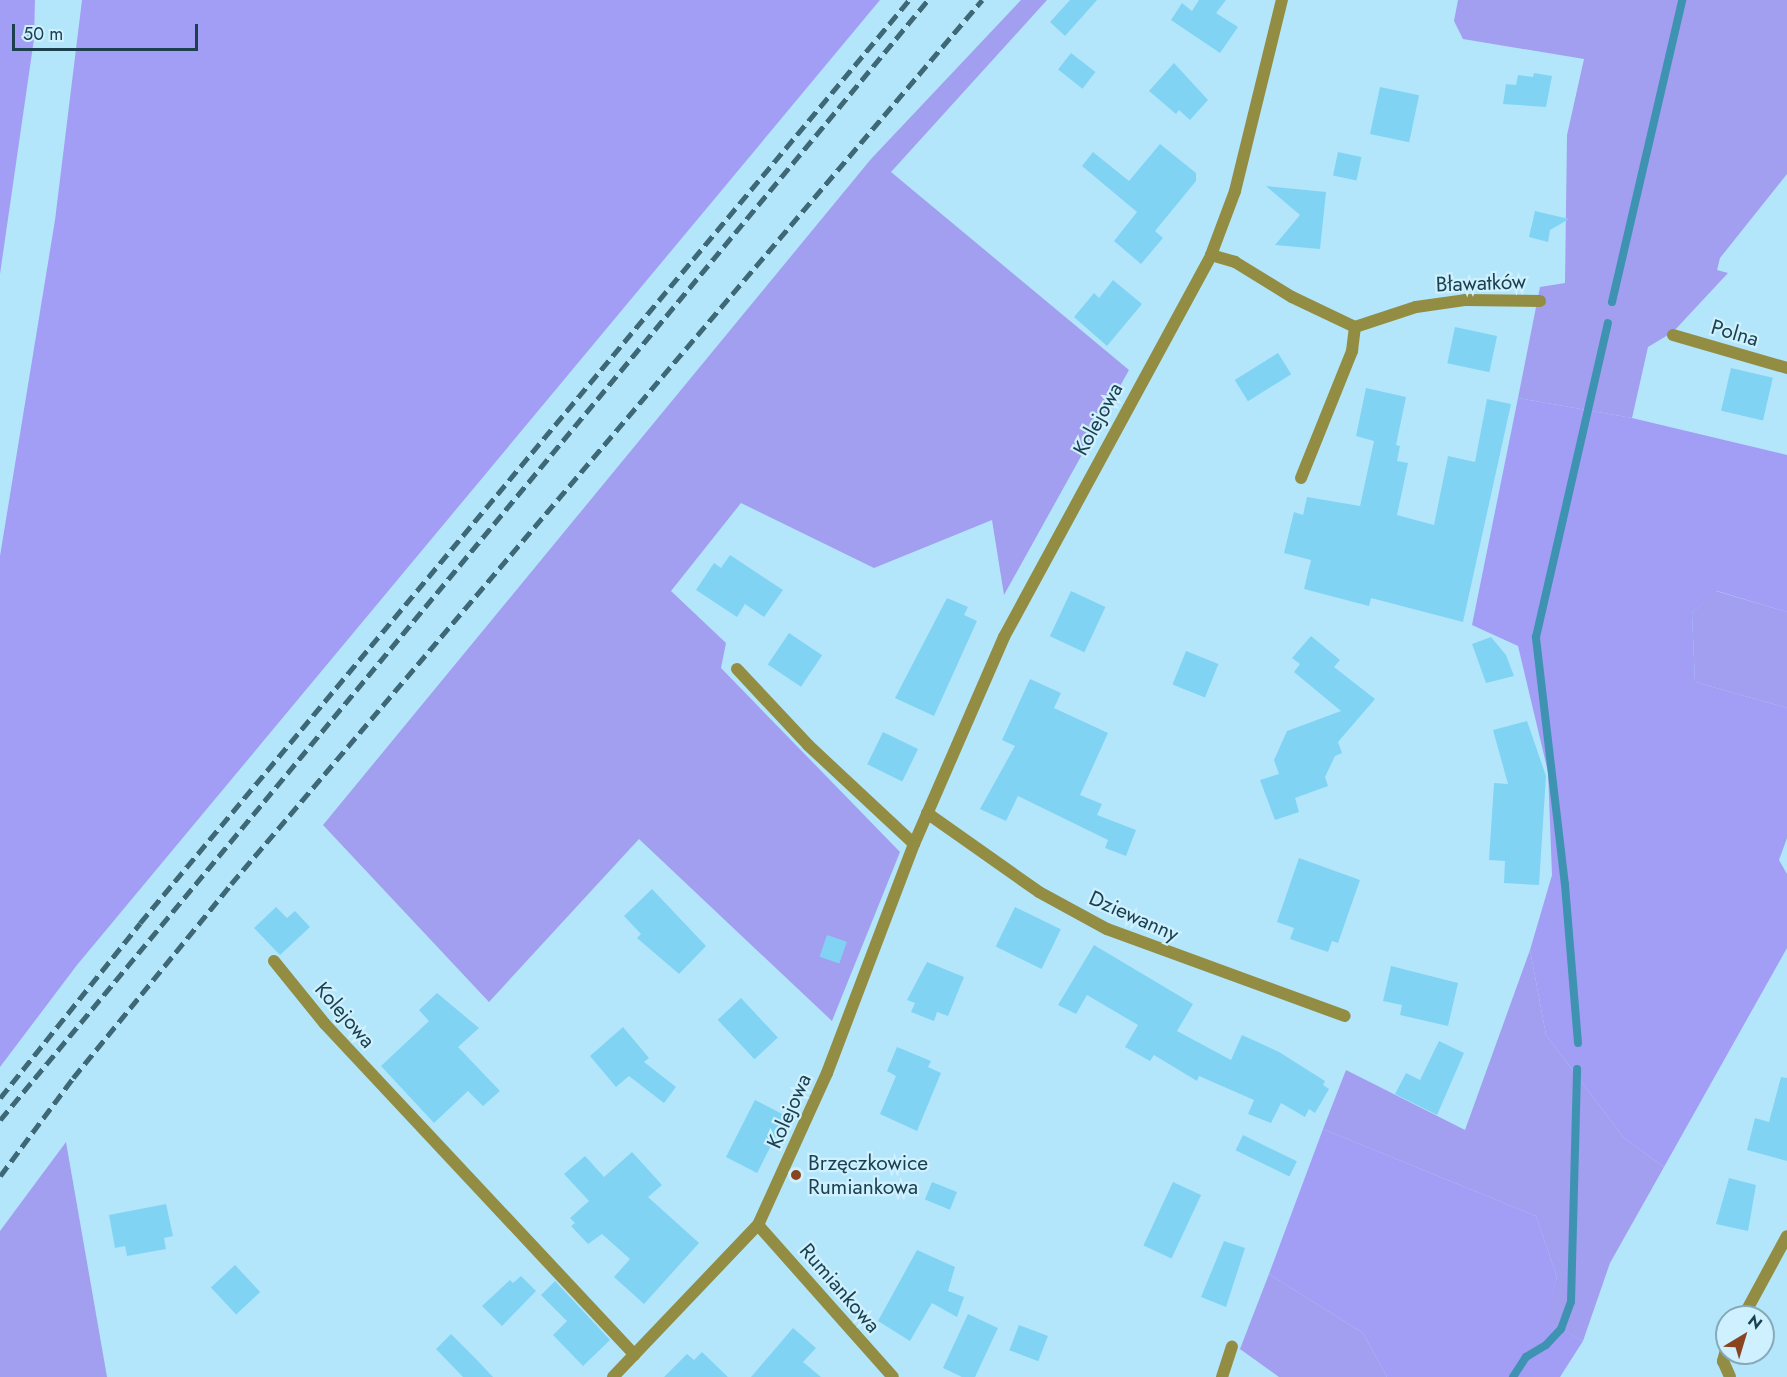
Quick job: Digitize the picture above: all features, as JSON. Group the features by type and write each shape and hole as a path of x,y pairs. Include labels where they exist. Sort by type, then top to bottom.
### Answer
{"street":[{"name":"Kolejowa","path":"613,1377 758,1225 827,1073 914,844 1004,636 1211,255 1235,191 1282,0"},
{"path":"1211,255 1235,262 1292,297 1355,327 1352,351 1301,478"},
{"name":"Bławatków","path":"1355,327 1416,307 1465,300 1540,301"},
{"name":"Polna","path":"1673,335 1787,369"},
{"path":"737,669 808,745 914,844"},
{"name":"Dziewanny","path":"927,813 1039,892 1107,929 1345,1016"},
{"name":"Kolejowa","path":"274,961 333,1032 635,1355"},
{"name":"Rumiankowa","path":"758,1225 893,1377"},
{"path":"1750,1305 1787,1236"},
{"path":"1222,1377 1232,1347"}],"shaded area":[{"path":"0,0 35,0 34,39 0,274"},
{"path":"82,0 880,0 77,965 0,1067 0,556 55,220"},
{"path":"1021,0 1047,0 891,172 1129,370 1004,595 992,520 874,568 741,503 671,591 726,643 721,668 900,852 832,1021 639,839 489,1002 323,825 871,159"},
{"path":"1458,0 1787,0 1787,174 1720,258 1717,270 1728,273 1673,332 1648,347 1632,418 1518,398 1540,287 1565,283 1567,135 1584,59 1463,39 1454,21"},
{"path":"1518,398 1632,418 1787,455 1787,612 1717,591 1692,613 1695,682 1787,708 1787,838 1779,860 1787,874 1787,948 1664,1167 1624,1138 1546,1035 1530,950 1552,875 1548,772 1518,646 1472,625"},
{"path":"1716,591 1787,612 1787,708 1695,682 1692,613"},
{"path":"1530,950 1546,1035 1624,1138 1664,1167 1610,1263 1583,1341 1545,1321 1557,1277 1536,1216 1323,1129 1346,1070 1465,1130"},
{"path":"1323,1129 1536,1216 1557,1277 1546,1321 1583,1341 1560,1377 1387,1377 1363,1333 1269,1274"},
{"path":"66,1142 107,1377 0,1377 0,1231"},
{"path":"1269,1274 1363,1333 1387,1377 1279,1377 1240,1349"}],"building":[{"path":"1070,0 1097,0 1065,36 1050,22"},
{"path":"1199,0 1226,0 1216,13 1238,27 1220,53 1171,20 1182,3 1192,11"},
{"path":"1071,53 1095,72 1082,89 1058,70"},
{"path":"1174,63 1208,100 1190,120 1179,110 1176,114 1149,91"},
{"path":"1534,73 1552,76 1546,107 1503,104 1506,84 1516,85 1518,75 1533,77"},
{"path":"1380,87 1419,95 1409,142 1370,134"},
{"path":"1160,144 1196,173 1196,181 1155,231 1163,238 1141,264 1114,241 1137,212 1082,166 1093,152 1129,181"},
{"path":"1338,152 1361,157 1356,180 1333,175"},
{"path":"1266,186 1326,192 1320,249 1275,245 1300,215"},
{"path":"1535,211 1569,219 1550,230 1548,242 1529,237"},
{"path":"1113,280 1142,304 1107,346 1074,317 1094,293 1099,298"},
{"path":"1455,327 1497,336 1489,372 1447,363"},
{"path":"1278,353 1291,374 1248,401 1235,380"},
{"path":"1731,368 1773,378 1763,421 1721,411"},
{"path":"1366,388 1406,397 1396,445 1400,446 1397,461 1408,463 1397,515 1434,525 1448,456 1475,462 1487,399 1511,404 1463,622 1371,598 1369,606 1304,589 1311,560 1284,553 1294,512 1303,515 1307,497 1360,506 1374,441 1356,436"},
{"path":"730,555 783,590 764,617 745,604 737,617 696,590 714,563 721,568"},
{"path":"1071,591 1105,607 1084,652 1050,636"},
{"path":"947,598 968,607 964,615 977,621 934,716 895,698"},
{"path":"789,633 822,655 801,687 768,665"},
{"path":"1311,636 1340,660 1334,667 1375,699 1338,742 1342,753 1335,756 1325,777 1328,786 1295,798 1299,812 1275,820 1260,780 1279,774 1274,760 1287,731 1341,711 1294,672 1300,664 1292,658"},
{"path":"1491,637 1506,655 1514,676 1486,683 1472,644"},
{"path":"1186,651 1218,664 1205,697 1173,684"},
{"path":"1030,679 1061,693 1054,708 1108,733 1080,795 1102,804 1097,815 1136,830 1126,856 1105,848 1108,840 1018,796 1006,821 980,809 1015,746 1002,740"},
{"path":"1527,721 1546,776 1539,885 1504,883 1505,861 1489,860 1494,783 1508,784 1493,730"},
{"path":"883,732 918,749 902,781 867,764"},
{"path":"1299,858 1360,880 1338,943 1332,941 1328,952 1290,939 1294,928 1277,922"},
{"path":"652,889 706,946 679,974 637,938 641,934 624,916"},
{"path":"276,907 287,918 295,911 310,927 280,955 254,928"},
{"path":"1015,907 1061,929 1042,969 996,947"},
{"path":"827,935 847,942 839,964 820,957"},
{"path":"1094,945 1193,1004 1177,1031 1231,1060 1242,1035 1279,1052 1325,1081 1323,1085 1329,1089 1315,1113 1309,1109 1305,1117 1281,1103 1271,1123 1248,1114 1254,1100 1199,1076 1197,1081 1154,1055 1150,1061 1125,1047 1138,1025 1087,995 1076,1014 1058,1005"},
{"path":"927,962 964,977 948,1016 937,1012 934,1021 911,1012 915,1003 907,1000"},
{"path":"1391,966 1458,983 1448,1026 1400,1015 1402,1005 1383,1001"},
{"path":"437,993 479,1028 458,1047 500,1091 483,1106 468,1091 434,1123 381,1066 429,1021 419,1010"},
{"path":"741,998 778,1037 754,1059 718,1020"},
{"path":"623,1027 649,1058 644,1062 676,1087 664,1103 629,1076 616,1087 590,1056"},
{"path":"1439,1041 1464,1053 1437,1115 1395,1094 1406,1073 1420,1080"},
{"path":"897,1047 931,1061 928,1067 941,1073 917,1131 880,1114 896,1076 887,1071"},
{"path":"1781,1077 1787,1078 1787,1161 1747,1150 1755,1118 1769,1122"},
{"path":"755,1100 786,1116 757,1173 726,1157"},
{"path":"1243,1135 1297,1161 1289,1177 1236,1150"},
{"path":"632,1152 662,1185 648,1197 699,1243 644,1304 614,1277 630,1259 602,1234 588,1244 571,1226 575,1223 570,1218 589,1201 564,1174 585,1156 604,1177"},
{"path":"1729,1178 1756,1185 1748,1231 1716,1224"},
{"path":"932,1182 957,1192 950,1210 925,1200"},
{"path":"1173,1182 1201,1195 1172,1259 1143,1245"},
{"path":"166,1204 173,1236 164,1238 166,1249 127,1256 125,1246 115,1248 109,1215"},
{"path":"1224,1241 1245,1248 1226,1307 1201,1297"},
{"path":"917,1250 955,1267 948,1291 964,1297 957,1317 932,1303 910,1341 878,1321"},
{"path":"235,1265 260,1292 236,1315 211,1288"},
{"path":"521,1276 536,1291 502,1326 482,1306 510,1280 513,1283"},
{"path":"555,1281 610,1340 583,1366 553,1335 567,1321 541,1295"},
{"path":"968,1314 998,1328 975,1377 962,1377 943,1368"},
{"path":"1019,1325 1048,1336 1038,1361 1009,1350"},
{"path":"793,1328 816,1348 803,1362 821,1377 751,1377"},
{"path":"451,1334 493,1377 463,1377 436,1349"},
{"path":"702,1352 728,1377 664,1377 687,1354 694,1360"}],"waterway":[{"path":"1612,302 1682,0"},
{"path":"1578,1043 1565,885 1536,637 1608,323"},
{"path":"1513,1377 1526,1357 1546,1345 1561,1329 1571,1302 1577,1069"}],"railway":[{"path":"0,1098 140,923 909,0"},
{"path":"0,1120 928,0"},
{"path":"0,1176 73,1078 231,884 982,0"}],"place":[{"name":"Brzęczkowice Rumiankowa","path":"796,1175"}]}
